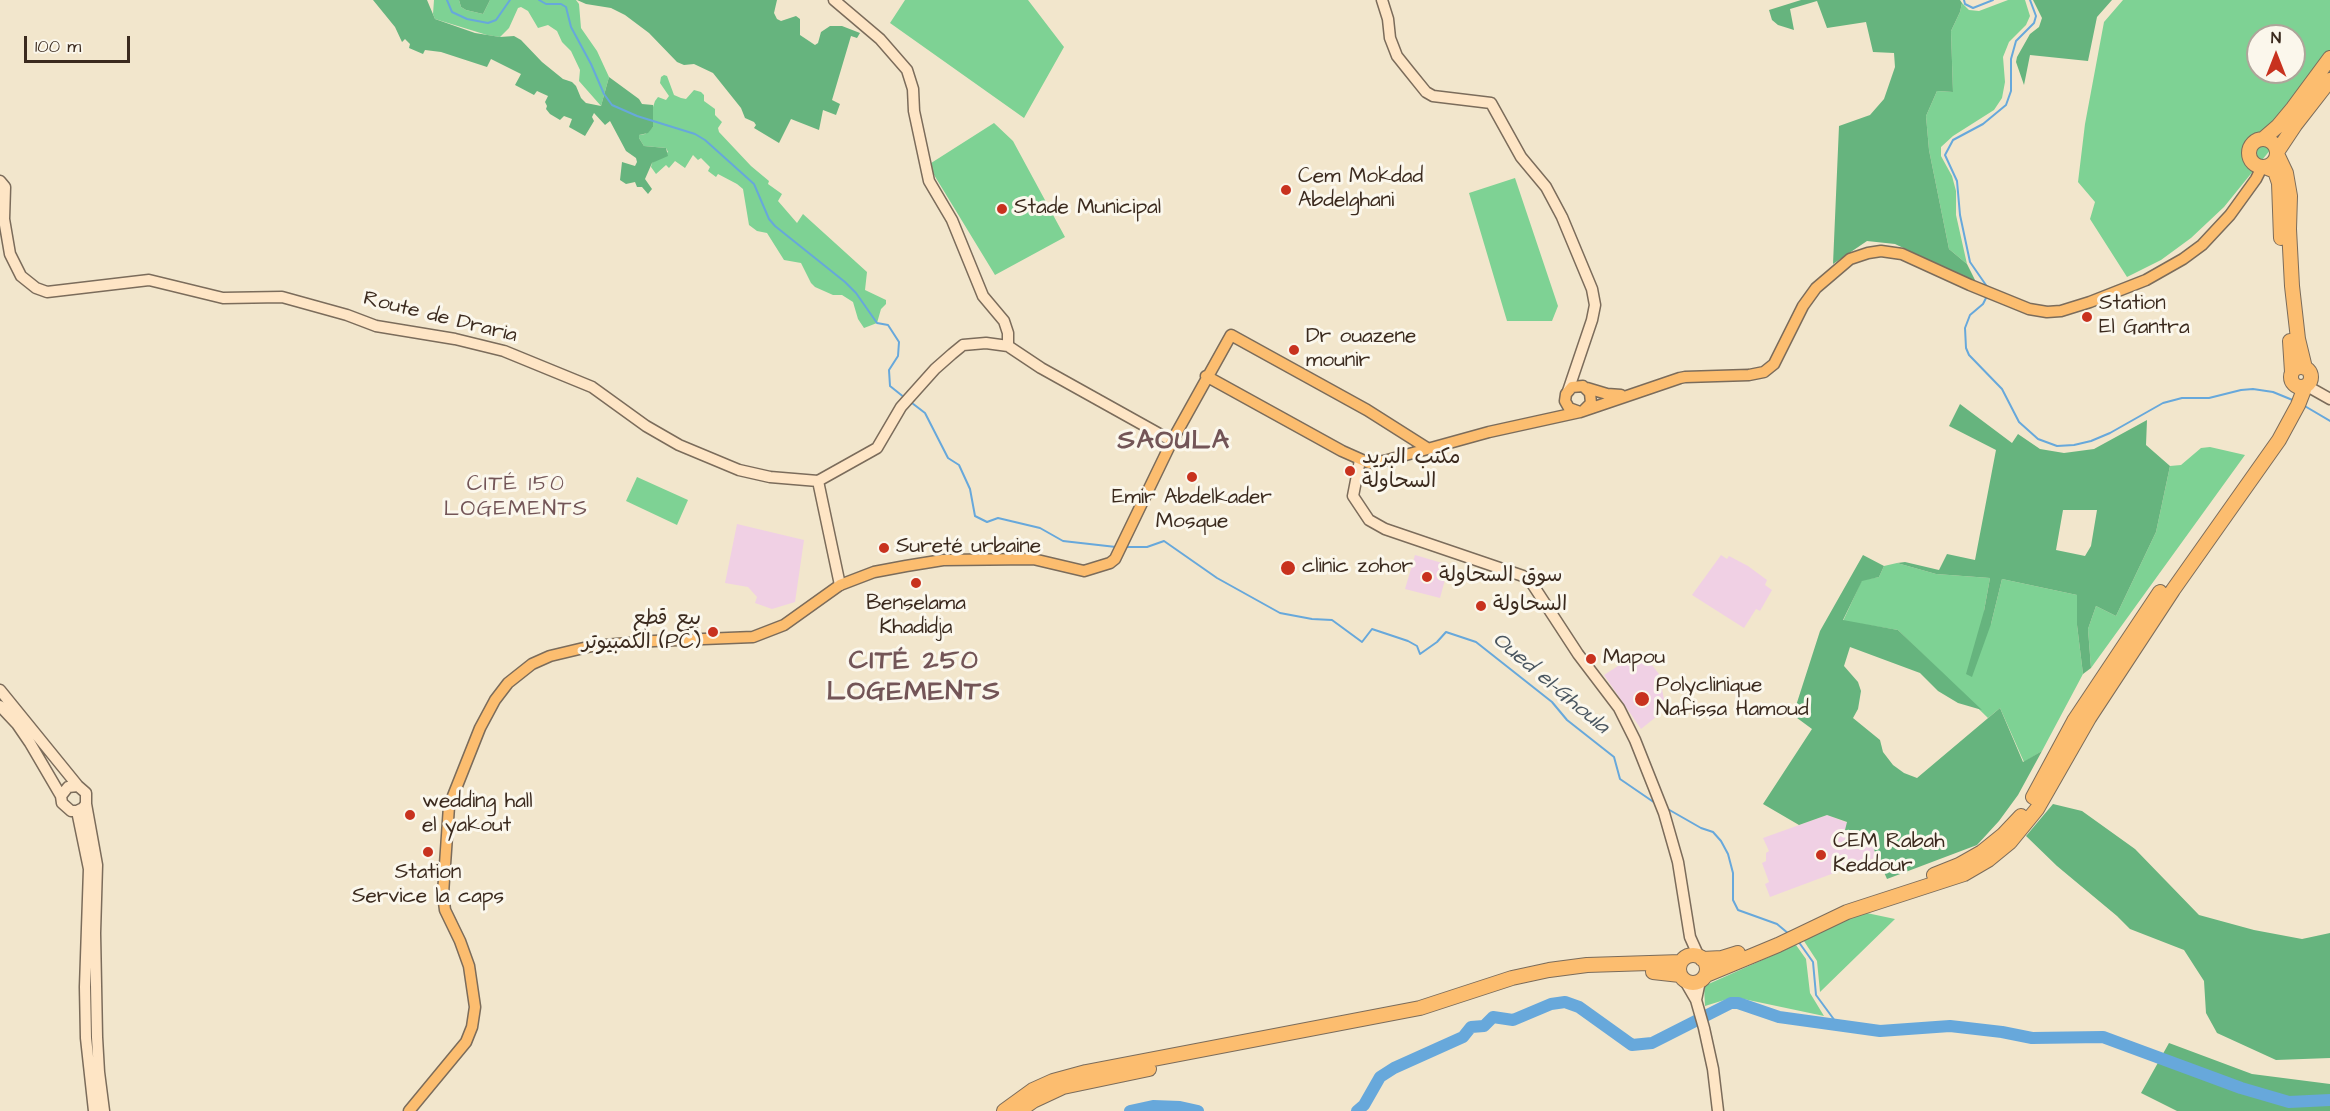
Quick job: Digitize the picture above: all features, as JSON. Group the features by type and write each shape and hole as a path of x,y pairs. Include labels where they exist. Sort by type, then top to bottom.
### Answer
{"highway":[{"path":"2300,388 2282,278 2279,183 2275,171 2253,163 2249,154 2252,145 2278,126 2330,58"},
{"path":"2263,167 2273,163 2295,125 2330,80"},
{"path":"1682,969 1692,983 1800,929 1840,904 1959,865 1988,848 2013,826 2028,805 2074,721 2114,659 2271,436 2300,388 2299,346 2292,286 2289,229 2290,196 2286,173 2273,143 2263,139"},
{"path":"1019,1111 1038,1098 1082,1082 1421,1015 1514,986 1544,980 1590,974 1664,972 1682,969 1691,956 1700,958 1728,956 1776,941"},
{"path":"1700,958 1706,965 1703,978"},
{"path":"1004,1111 1033,1090 1053,1081 1086,1072 1420,1008 1512,978 1549,970 1587,965 1682,969"}],"main road":[{"path":"834,0 890,49 907,70 929,181 952,220 983,296 1004,321 1008,333 1008,346"},
{"path":"1382,0 1388,19 1390,38 1397,56 1426,92 1433,96 1491,103 1521,158 1546,188 1562,217 1592,289 1595,305 1592,320 1574,374 1554,418"},
{"path":"1206,376 1360,460 1369,463 1384,461 1427,448 1582,411 1685,377 1749,375 1764,372 1774,364 1803,306 1816,288 1850,260 1881,250 1902,254 2029,309 2048,312 2061,311 2146,280 2183,259 2202,245 2230,214 2263,167"},
{"name":"Route de Draria","path":"0,181 5,187 6,240 21,276 36,288 47,292 148,280 181,287 209,297 282,297 347,315 376,326 455,339 504,351 592,387 646,426 711,460 739,470 770,477 818,481"},
{"path":"409,1111 466,1042 472,1027 475,1007 469,966 445,910 445,834 449,806 459,776 483,721 508,683 532,664 575,649 654,640 753,637 784,625 840,585 874,572 943,560 1033,559 1084,571 1110,563 1115,559 1206,376 1231,335 1367,410 1427,448"},
{"path":"840,585 818,481 877,448 901,407 935,369 963,345 986,343 1008,346 1041,368 1172,441"},
{"path":"1566,394 1569,408 1582,411 1589,406 1592,400 1590,393 1574,374"},
{"path":"1566,394 1575,386 1607,394 1636,393"},
{"path":"2300,388 2330,392"},
{"path":"2300,388 2330,399"},
{"path":"1360,460 1353,496 1369,520 1385,530 1523,576 1531,582 1578,654 1624,717 1664,813 1678,862 1690,937 1700,958"},
{"path":"0,690 86,793 82,807 89,869 85,987 86,1038 93,1111"},
{"path":"0,706 30,743 61,796 65,808 82,807"},
{"path":"61,796 68,787 78,786"},
{"path":"82,807 97,865 95,945 97,1037 104,1111"},
{"path":"1690,937 1682,969 1700,1012 1713,1069 1718,1111"},
{"path":"1696,1000 1703,978"}],"shaded area":[{"path":"737,524 804,540 795,602 772,609 755,603 757,597 748,587 725,583"},
{"name":"سوق السحاولة","path":"1415,555 1449,565 1440,598 1405,589"},
{"path":"1721,555 1727,559 1729,556 1748,566 1767,580 1765,585 1772,590 1760,611 1756,609 1744,628 1692,595"},
{"name":"Polyclinique Nafissa Hamoud","path":"1641,651 1659,674 1666,709 1641,729 1604,675"},
{"name":"CEM Rabah Keddour","path":"1827,815 1848,823 1845,830 1868,836 1877,857 1770,897 1765,884 1769,882 1762,863 1766,861 1766,853 1769,851 1763,838"}],"green space":[{"path":"373,0 427,0 435,19 475,33 500,37 514,36 563,79 572,82 586,103 601,106 609,77 639,99 642,104 653,105 653,127 648,133 639,135 639,138 644,146 666,148 668,156 652,163 645,179 652,189 648,194 642,187 637,187 635,182 626,184 620,180 622,162 635,166 637,162 636,158 626,151 610,121 605,125 594,113 592,117 594,121 585,136 569,127 572,119 564,116 560,120 550,114 545,102 548,96 537,91 534,95 515,85 521,74 491,59 487,67 441,52 425,50 423,54 409,48 410,44 405,39 402,42 395,27"},
{"path":"434,0 459,0 461,7 466,10 483,14 490,0 576,0 579,4 581,28 597,51 609,77 601,106 579,81 580,70 571,51 562,42 557,31 548,25 538,28 528,11 521,7 518,8 509,28 500,37 435,19"},
{"path":"459,0 490,0 483,14 466,10 461,7"},
{"path":"577,0 777,0 774,13 777,19 781,21 796,16 800,19 800,35 815,45 818,43 821,32 830,26 842,26 860,33 857,38 851,36 832,100 840,104 836,115 823,110 819,130 791,119 779,143 754,128 756,125 754,122 745,118 741,108 713,73 694,64 684,65 677,62 649,33 625,15 611,8 586,4"},
{"path":"905,0 1028,0 1064,47 1024,118 890,23"},
{"path":"1801,0 1960,0 1962,3 1951,31 1953,92 1937,91 1926,116 1929,150 1949,249 1967,264 1976,282 1895,244 1867,241 1833,264 1839,126 1870,115 1884,99 1895,67 1894,53 1873,52 1866,22 1827,28 1817,1 1790,9 1794,30 1778,25 1772,20 1769,10"},
{"path":"2008,0 2025,0 2030,16 2026,25 2009,42 2003,57 2005,82 2002,98 1994,110 1953,136 1941,147 1941,156 1952,176 1956,191 1956,215 1967,264 1949,249 1929,150 1926,116 1937,91 1953,92 1951,31 1962,3 1969,10 1979,11"},
{"path":"2033,0 2112,0 2097,17 2088,61 2030,55 2024,85 2016,62 2017,57 2030,34 2039,27 2042,18"},
{"path":"2123,0 2330,0 2330,68 2271,149 2224,207 2191,238 2161,260 2127,277 2090,219 2095,202 2078,182 2085,124 2104,22"},
{"path":"664,75 667,76 674,95 686,99 694,90 704,95 704,101 715,109 715,115 722,122 718,128 719,132 751,166 769,181 768,184 782,194 778,201 797,223 803,214 867,272 865,290 886,300 877,323 864,328 858,319 853,302 842,295 833,295 815,287 801,263 784,260 767,233 757,231 749,225 743,189 718,174 716,177 708,171 710,167 701,158 698,160 693,155 685,168 675,161 669,168 666,165 656,174 651,167 652,163 668,152 666,148 644,146 639,135 645,134 653,127 652,110 658,97 666,100 669,96 660,83"},
{"name":"Stade Municipal","path":"994,123 1013,141 1065,237 995,275 928,165"},
{"path":"1515,178 1558,306 1552,321 1507,321 1469,193"},
{"path":"1960,404 2012,443 2018,434 2040,449 2064,453 2094,449 2147,420 2146,445 2170,466 2156,532 2116,616 2096,606 2088,629 2091,668 2083,674 2077,625 2077,595 2002,579 1991,624 1972,677 1966,674 1984,611 1990,578 1936,574 1897,563 1905,562 1939,570 1947,554 1975,560 1996,450 1949,426","holes":["2063,510 2097,510 2091,546 2085,556 2056,550"]},
{"path":"2210,447 2245,455 2091,668 2088,629 2096,606 2116,616 2156,532 2170,466 2181,465 2201,448"},
{"path":"637,477 688,500 677,525 626,501"},
{"path":"1863,555 1884,566 1879,577 1862,581 1843,620 1898,630 1982,710 1958,703 1938,691 1920,673 1850,647 1844,666 1858,682 1861,691 1858,709 1853,718 1880,740 1883,752 1893,765 1917,778 2000,708 2023,762 2042,751 2018,795 1977,845 1887,879 1868,836 1845,830 1847,822 1827,815 1799,825 1763,804 1812,729 1793,715 1820,631"},
{"path":"1897,563 1936,574 1990,578 1984,611 1991,624 2002,579 2077,595 2077,625 2083,674 2042,751 2024,762 2000,708 1988,718 1898,630 1843,621 1862,580 1879,577 1884,566"},
{"path":"2053,804 2082,811 2135,849 2199,915 2254,930 2302,939 2330,933 2330,1058 2276,1060 2217,1033 2206,1013 2204,981 2184,950 2130,929 2026,836"},
{"path":"1862,912 1895,919 1820,992 1817,961 1802,938"},
{"path":"1796,945 1806,959 1810,993 1824,1016 1734,997 1705,1006 1704,986"},
{"path":"2169,1043 2252,1074 2330,1084 2330,1111 2177,1111 2141,1093"}],"waterway":[{"name":"Oued el-Ghoula","path":"447,0 452,12 467,19 488,23 496,20 510,0"},
{"name":"Oued el-Ghoula","path":"539,0 546,4 561,4 566,7 571,27 604,94 612,105 637,116 695,134 705,140 754,184 769,219 775,226 845,282 856,293 877,323 888,325 899,342 898,356 889,370 890,386 905,398"},
{"path":"1964,0 1965,4 1973,8 1993,0"},
{"path":"1988,288 1970,262 1960,215 1957,181 1945,155 1953,140 1983,124 2006,105 2011,91 2011,59 2016,41 2034,23 2036,16 2030,0"},
{"path":"1987,296 1983,304 1970,315 1965,328 1966,348 1969,355 2002,389 2019,422 2038,439 2057,446 2091,441 2163,403 2182,398 2209,398 2253,389 2273,392 2295,401"},
{"name":"Oued el-Ghoula","path":"912,403 925,413 948,458 959,465 970,489 975,516 987,522 998,518 1040,528 1063,541 1116,547"},
{"path":"2303,405 2330,421"},
{"name":"Oued el-Ghoula","path":"1125,547 1147,547 1164,541 1217,578 1280,613 1332,620 1362,642 1372,629 1408,641 1417,646 1420,654 1437,642 1446,632 1476,642 1552,702 1567,720 1614,757 1620,779 1655,803"},
{"name":"Oued el-Ghoula","path":"1666,808 1701,828 1713,832 1721,841 1728,854 1733,873 1733,900 1738,910 1777,924 1789,934"},
{"name":"Oued el-Ghoula","path":"1798,941 1813,962 1816,995 1838,1025"},
{"path":"1357,1111 1364,1105 1380,1077 1394,1068 1463,1037 1471,1027 1484,1026 1493,1017 1513,1020 1551,1004 1565,1002 1579,1007 1632,1045 1652,1043 1731,1003 1738,1003 1779,1017 1880,1031 1950,1026 2032,1038 2103,1037 2241,1088 2289,1102 2330,1100"},
{"path":"1130,1111 1153,1106 1180,1107 1198,1111"}],"place":[{"name":"Cem Mokdad Abdelghani","path":"1286,190"},
{"name":"Stade Municipal","path":"1002,209"},
{"name":"Station El Gantra","path":"2087,317"},
{"name":"Dr ouazene mounir","path":"1294,350"},
{"name":"مكتب البريد السحاولة","path":"1350,471"},
{"name":"Emir Abdelkader Mosque","path":"1192,477"},
{"name":"Sureté urbaine","path":"884,548"},
{"name":"clinic zohor","path":"1288,568"},
{"name":"سوق السحاولة","path":"1427,577"},
{"name":"Benselama Khadidja","path":"916,583"},
{"name":"السحاولة","path":"1481,606"},
{"name":"بيع قطع الكمبيوتر (PC)","path":"713,632"},
{"name":"Mapou","path":"1591,659"},
{"name":"Polyclinique Nafissa Hamoud","path":"1642,699"},
{"name":"wedding hall el yakout","path":"410,815"},
{"name":"Station Service la caps","path":"428,852"},
{"name":"CEM Rabah Keddour","path":"1821,855"}],"district":[{"name":"SAOULA","path":"1174,442"},
{"name":"CITÉ 150 LOGEMENTS","path":"516,498"},
{"name":"CITÉ 250 LOGEMENTS","path":"914,678"}]}
